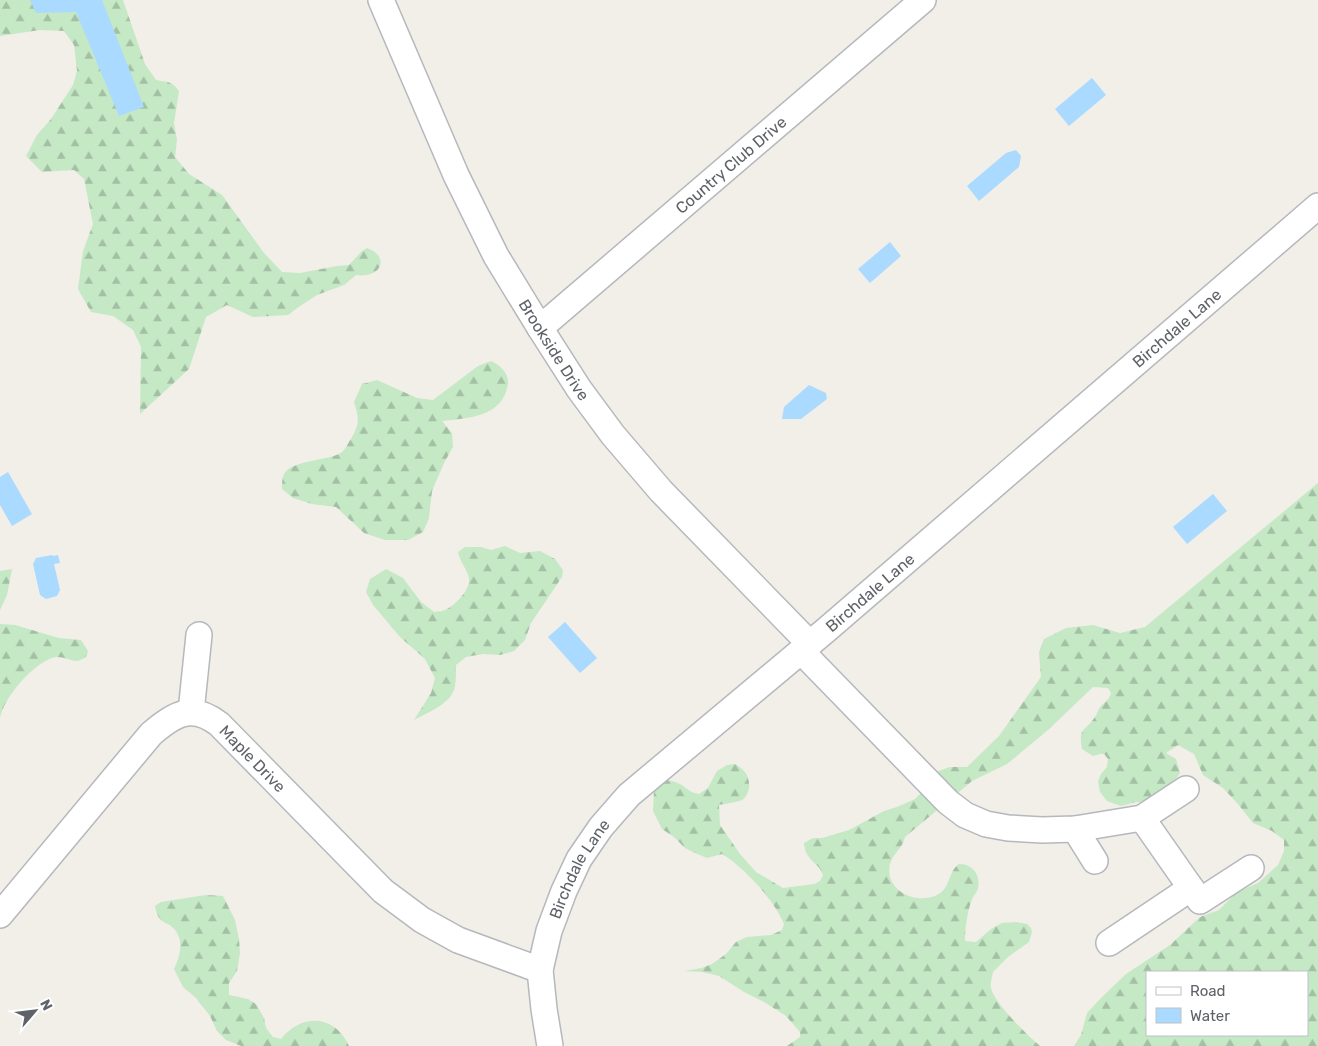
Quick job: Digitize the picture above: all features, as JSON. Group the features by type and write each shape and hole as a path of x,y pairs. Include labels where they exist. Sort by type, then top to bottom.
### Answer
{"street":[{"name":"Brookside Drive","path":"382,0 460,183 496,256 579,389 612,434 662,491 948,802 965,815 986,824 1008,828 1075,829 1142,818"},
{"name":"Country Club Drive","path":"540,328 923,0"},
{"name":"Birchdale Lane","path":"550,1046 540,970 549,930 579,859 601,827 629,795 805,648 1318,206"},
{"path":"0,915 151,734 169,720 191,712 199,635"},
{"name":"Maple Drive","path":"191,712 204,714 220,724 383,891 422,920 458,940 540,970"},
{"path":"1186,789 1142,818 1200,901 1251,868"},
{"path":"1075,829 1095,862"},
{"path":"1109,943 1191,888"}],"green space":[{"path":"0,0 123,0 145,64 156,80 172,84 179,91 174,123 177,140 175,157 189,174 222,195 264,253 282,272 300,273 349,265 367,248 379,256 380,266 372,274 356,275 344,285 317,295 288,315 253,317 227,305 206,317 189,369 140,414 141,347 133,330 113,316 91,312 78,289 83,251 93,224 84,179 74,170 42,172 26,156 37,135 51,119 73,85 77,71 74,45 64,31 40,30 0,36"},
{"path":"491,361 501,367 507,376 508,384 505,395 499,403 483,414 463,419 442,421 452,433 453,447 432,491 429,518 423,532 408,540 385,540 364,533 336,507 312,504 293,498 282,489 283,477 286,471 292,467 328,458 345,449 357,425 358,417 354,402 362,384 377,380 417,398 433,400 478,366"},
{"path":"1318,483 1318,1046 1074,1046 1081,1035 1087,1013 1126,974 1170,945 1200,917 1219,910 1237,892 1258,883 1278,865 1284,851 1284,840 1272,831 1253,823 1223,788 1203,775 1194,754 1178,745 1166,753 1176,759 1180,773 1166,793 1149,802 1136,802 1121,806 1107,801 1100,792 1098,781 1107,767 1108,759 1104,754 1093,756 1082,749 1081,737 1083,730 1109,697 1111,693 1108,688 1093,687 1048,730 1007,764 972,781 905,837 890,864 889,873 892,882 897,888 911,897 920,898 929,898 941,893 946,887 954,868 959,864 972,868 977,874 979,883 968,911 965,941 976,942 991,929 1002,923 1016,922 1027,924 1031,928 1032,932 1029,942 1008,957 993,972 991,986 998,1002 1040,1046 787,1046 800,1037 800,1032 786,1016 719,976 703,972 684,971 712,964 726,954 736,942 747,937 771,935 782,930 784,924 766,895 740,867 722,854 707,858 695,853 685,848 662,829 653,811 654,790 659,779 678,783 699,794 708,788 717,771 727,765 735,764 739,766 749,780 749,789 742,800 719,805 720,825 740,854 756,872 783,888 814,884 820,881 823,875 809,858 804,843 813,838 822,838 849,830 884,811 915,799 920,794 923,784 936,772 950,767 967,767 999,736 1041,677 1039,652 1044,639 1066,628 1093,625 1120,633 1145,627"},
{"path":"505,546 520,553 540,551 555,559 563,570 562,577 531,623 525,640 514,651 500,655 483,654 466,657 456,665 455,686 449,698 439,707 414,720 431,693 435,678 425,659 400,637 373,605 366,592 370,579 386,569 403,578 421,602 434,612 442,611 460,598 469,583 468,575 458,552 465,547 481,547 491,550"},
{"path":"12,569 7,595 0,610 0,571"},
{"path":"0,624 15,625 59,638 81,640 88,651 86,657 79,660 55,657 36,667 13,692 0,718"},
{"path":"206,895 223,896 235,920 240,953 237,971 229,983 229,995 248,999 256,1004 264,1018 266,1028 273,1037 281,1039 298,1025 308,1021 317,1021 327,1023 335,1028 343,1035 349,1046 241,1046 226,1040 217,1031 210,1016 196,998 183,987 174,969 180,952 180,941 175,930 160,919 155,906 161,902"}],"water":[{"path":"30,0 102,0 144,107 119,116 76,12 36,13"},
{"path":"1092,78 1106,95 1069,126 1055,109"},
{"path":"1016,150 1021,156 1019,167 979,201 967,186 1006,153"},
{"path":"890,242 901,256 870,283 858,269"},
{"path":"809,385 826,393 827,399 801,419 782,419 784,407"},
{"path":"8,472 32,514 12,526 0,505 0,477"},
{"path":"1213,494 1227,511 1187,544 1173,527"},
{"path":"58,555 60,563 54,564 60,590 57,596 46,599 40,595 33,564 36,558"},
{"path":"565,622 597,658 580,673 548,637"}]}
